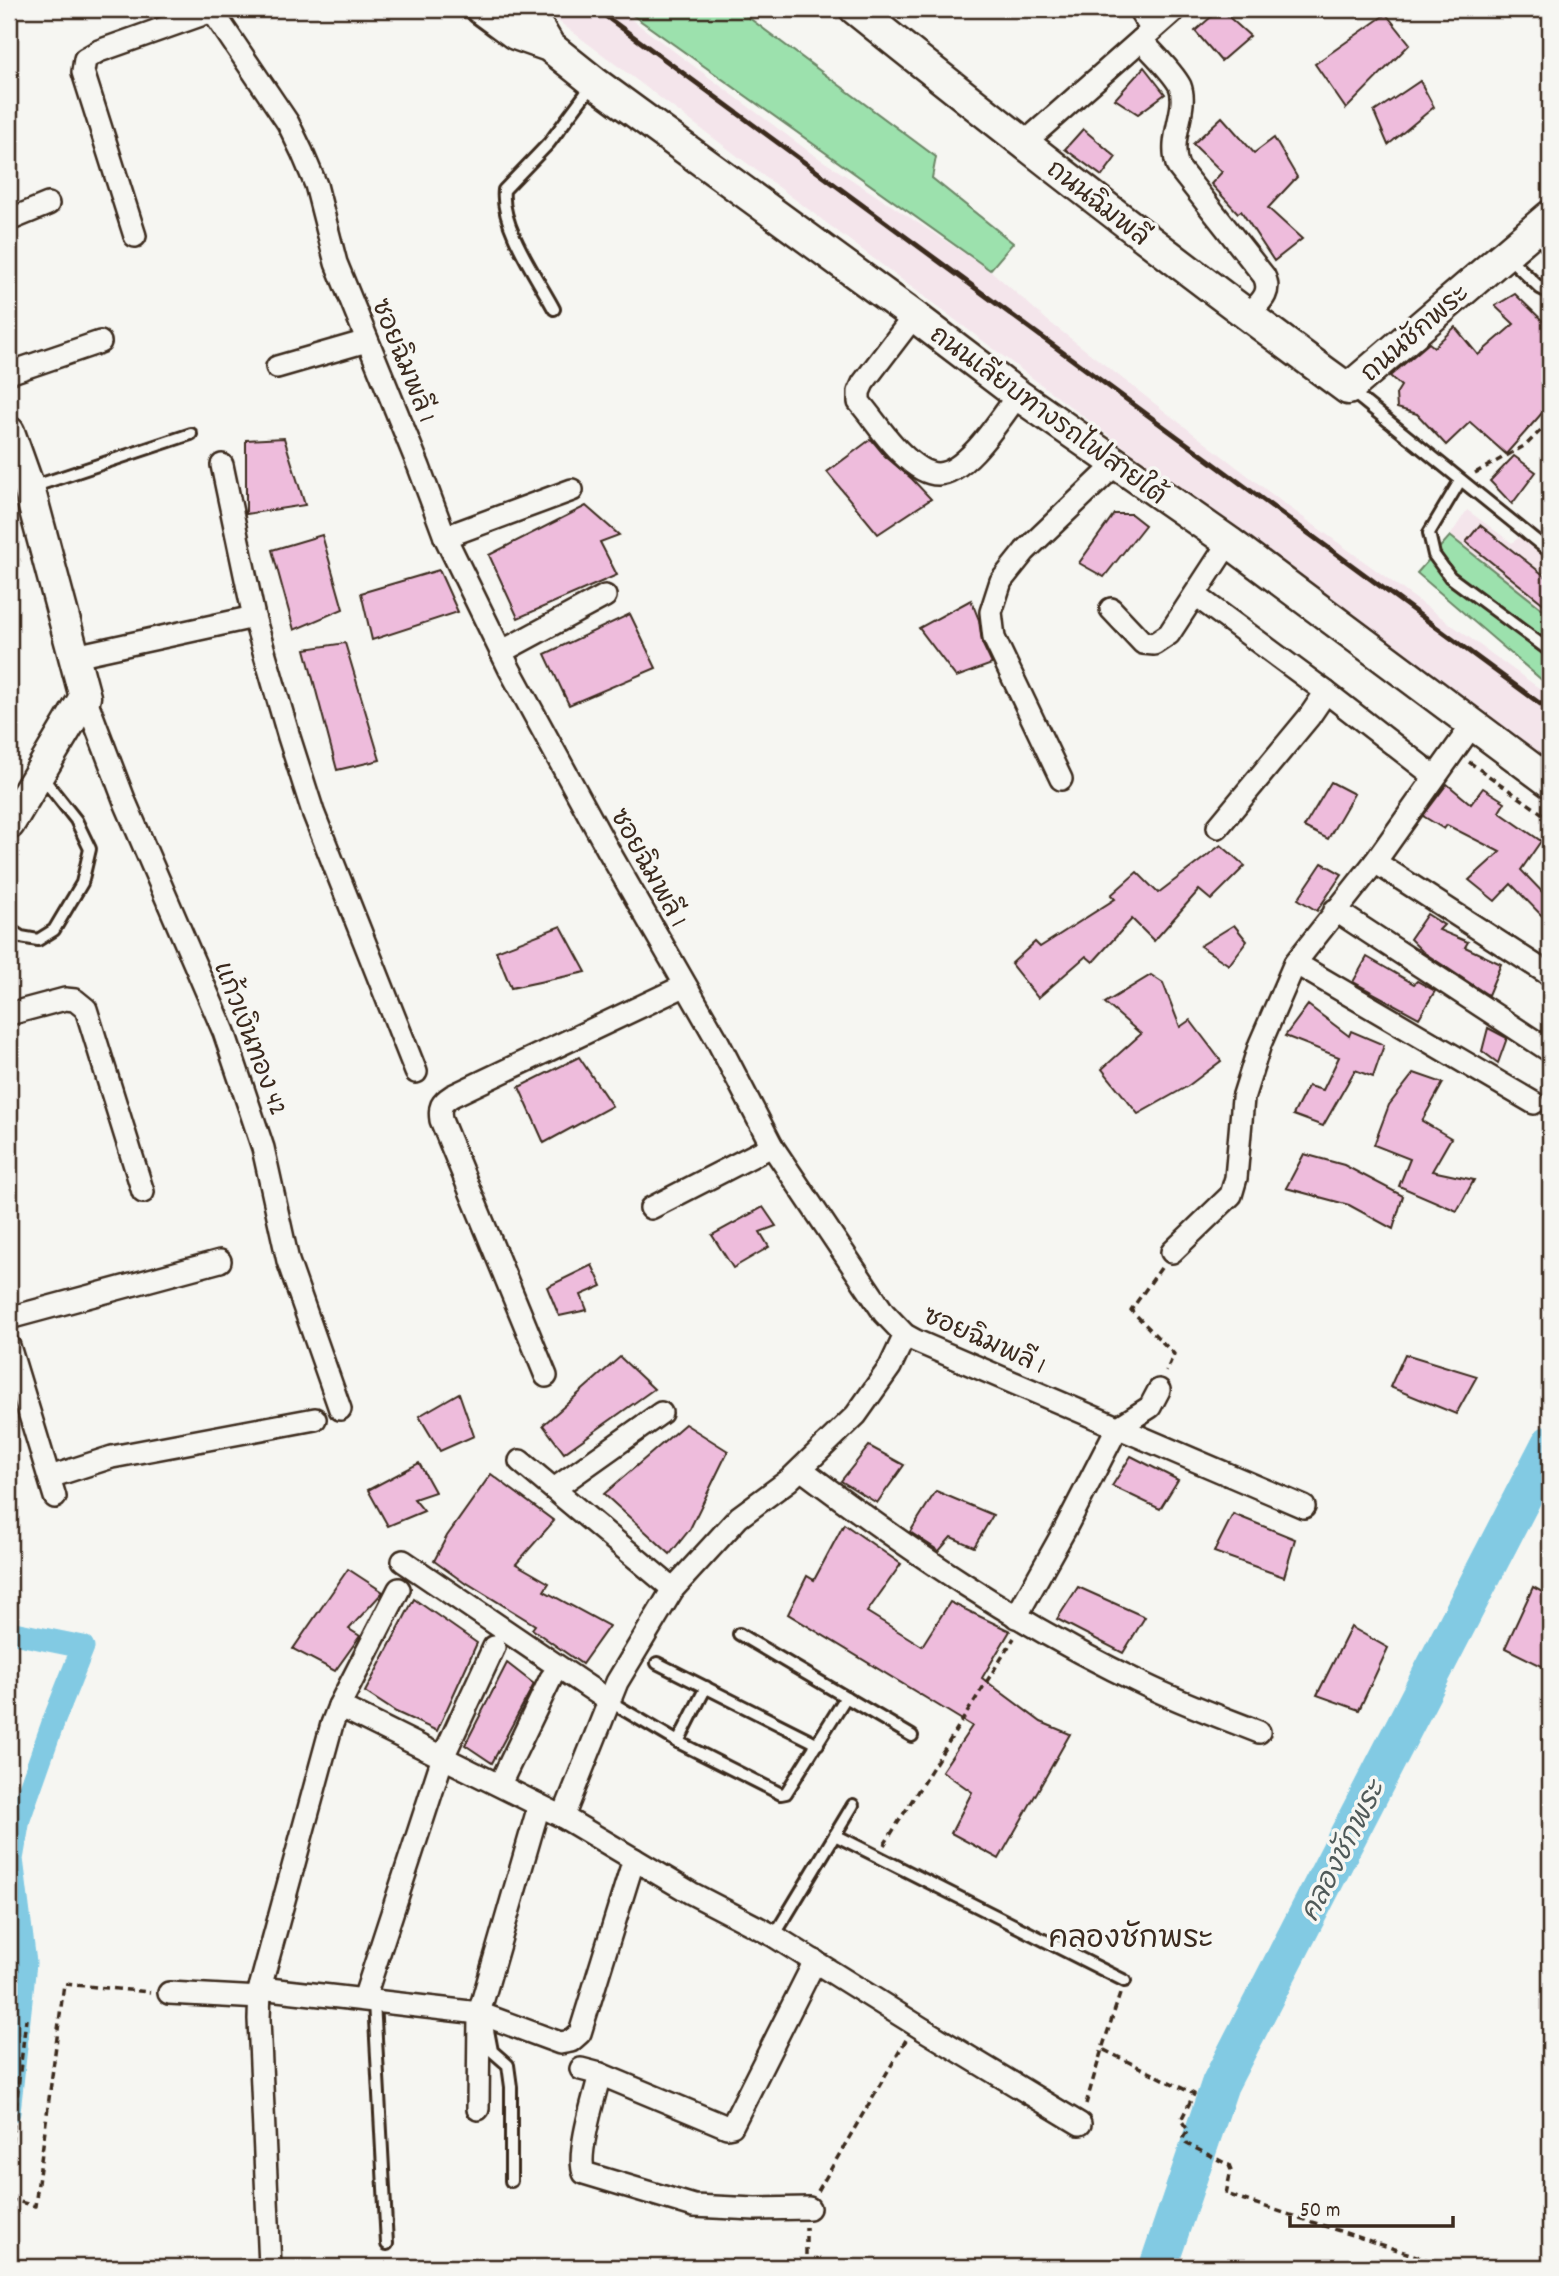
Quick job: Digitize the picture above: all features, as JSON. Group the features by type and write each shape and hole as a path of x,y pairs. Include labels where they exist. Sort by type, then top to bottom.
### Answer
{"main road":[{"name":"ถนนเลียบทางรถไฟสายใต้","path":"481,9 515,34 549,46 1018,395 1229,542 1550,782"},
{"name":"ถนนเลียบทางรถไฟสายใต้","path":"517,9 538,27 549,46"},
{"name":"ถนนฉิมพลี","path":"855,9 1023,144 1247,316 1348,389"},
{"name":"ถนนชักพระ","path":"1348,389 1506,254 1544,232"},
{"path":"9,432 29,488 85,697 9,824"}],"street":[{"path":"1139,9 1147,35 1179,84 1182,96 1174,156 1178,167 1268,284 1267,296 1247,316"},
{"path":"1023,144 1176,9"},
{"path":"135,236 83,72 85,59 99,51 211,10"},
{"name":"ซอยฉิมพลี 1","path":"211,10 288,123 302,152 316,185 337,263 445,537 501,652 607,848 716,1038 772,1146 884,1313 905,1335 1304,1507"},
{"path":"9,220 48,204"},
{"path":"915,316 863,383 859,392 859,401 899,452 924,471 936,474 947,472 966,460 1018,395"},
{"path":"277,367 367,341"},
{"path":"9,373 100,342"},
{"path":"1060,779 994,638 991,612 1001,581 1025,551 1117,463"},
{"path":"222,465 254,617 313,812 416,1072"},
{"path":"445,537 572,490"},
{"path":"1111,609 1143,643 1154,644 1169,634 1229,542"},
{"path":"1195,595 1434,776"},
{"path":"501,652 605,596"},
{"path":"75,656 254,617"},
{"path":"1218,827 1326,692"},
{"name":"แก้วเงินทอง 42","path":"85,697 125,802 224,1032 263,1148 288,1261 340,1409"},
{"path":"1172,1252 1231,1195 1236,1178 1243,1098 1260,1044 1295,963 1375,862 1453,751 1477,727"},
{"path":"1375,862 1550,975"},
{"path":"1335,910 1550,1051"},
{"path":"1295,963 1534,1103"},
{"path":"546,1376 440,1120 440,1108 444,1101 452,1096 684,986"},
{"path":"9,1014 65,999 75,1000 86,1009 143,1192"},
{"path":"651,1208 772,1146"},
{"path":"9,1318 220,1261"},
{"path":"563,1817 617,1682 673,1589 739,1517 801,1469 856,1415 890,1367 905,1335"},
{"path":"9,1346 53,1487 113,1457 315,1419"},
{"path":"1020,1619 1117,1428 1150,1407 1159,1390"},
{"path":"554,1489 661,1413"},
{"path":"520,1461 673,1589"},
{"path":"801,1469 932,1565 1020,1619 1145,1686 1259,1732"},
{"path":"403,1561 609,1701"},
{"path":"270,2267 260,1993 339,1706 398,1589"},
{"path":"369,2000 443,1757 494,1647"},
{"path":"500,1784 551,1678"},
{"path":"339,1706 563,1817 691,1893 774,1936 1080,2124"},
{"path":"478,2109 482,2015 539,1806"},
{"path":"169,1993 260,1993 369,2000 482,2015 560,2043 572,2041 580,2033 634,1859"},
{"path":"808,2213 694,2206 584,2173 581,2162 588,2122 591,2072 727,2127 732,2126 815,1961"}],"lane":[{"path":"554,309 505,213 504,190 549,143 594,82"},
{"path":"1506,254 1540,288 1550,293"},
{"name":"ถนนชักพระ","path":"1348,389 1550,552"},
{"path":"29,488 191,434"},
{"path":"1460,481 1429,533 1434,555 1450,577 1550,651"},
{"path":"9,929 21,937 38,940 54,930 82,883 90,849 76,820 40,775"},
{"path":"739,1634 912,1736"},
{"path":"657,1663 818,1744"},
{"path":"678,1742 706,1688"},
{"path":"609,1701 678,1742 781,1794 786,1793 846,1697"},
{"path":"774,1936 853,1805"},
{"path":"835,1835 1125,1981"},
{"path":"369,2000 387,2244"},
{"path":"482,2015 492,2051 508,2065 511,2087 511,2181"}],"path":[{"path":"1460,481 1526,445 1550,421"},
{"path":"1453,751 1550,819"},
{"path":"1159,1390 1174,1354 1131,1310 1172,1252"},
{"path":"877,1856 1020,1619"},
{"path":"1080,2124 1125,1981"},
{"path":"9,2199 35,2206 64,1984 169,1993"},
{"path":"9,2167 26,2019"},
{"path":"806,2267 808,2213 915,2024"},
{"path":"1102,2049 1194,2095 1181,2120 1188,2130 1183,2138 1187,2144 1229,2165 1231,2170 1226,2194 1450,2267"}],"shaded area":[{"path":"542,9 617,9 811,153 990,270 1048,321 1282,502 1550,696 1550,764 1370,632"},
{"path":"1467,510 1512,543 1532,527 1550,541 1550,615 1450,536"}],"green space":[{"path":"624,9 737,9 936,157 932,178 1013,243 990,270"},
{"path":"1450,536 1550,615 1550,687 1417,573"}],"building":[{"path":"1220,9 1250,36 1221,61 1195,31"},
{"path":"1386,14 1410,44 1346,109 1315,64"},
{"path":"1144,67 1165,94 1138,114 1115,99"},
{"path":"1420,81 1434,107 1388,145 1374,112"},
{"path":"1222,117 1254,153 1274,138 1297,177 1268,208 1302,239 1274,261 1241,211 1238,213 1211,184 1222,172 1193,144"},
{"path":"1083,129 1116,157 1102,176 1065,149"},
{"path":"1515,294 1550,328 1550,404 1506,454 1470,422 1446,445 1417,414 1397,408 1396,394 1401,386 1390,376 1429,343 1434,347 1455,327 1478,355 1514,324 1495,306"},
{"path":"284,438 305,505 246,514 246,440"},
{"path":"871,439 885,456 931,499 878,534 827,472"},
{"path":"1514,456 1536,472 1512,504 1490,481"},
{"path":"586,506 619,535 600,542 617,575 518,618 489,555"},
{"path":"1114,514 1131,514 1145,525 1104,577 1079,563"},
{"path":"1480,525 1550,580 1550,609 1466,542"},
{"path":"322,535 343,609 294,630 272,550"},
{"path":"439,570 458,612 372,640 361,593"},
{"path":"971,600 979,620 982,643 992,664 956,677 919,628"},
{"path":"630,614 656,668 569,705 545,654"},
{"path":"345,643 380,760 337,770 305,649"},
{"path":"1331,782 1354,794 1328,839 1304,827"},
{"path":"1447,784 1471,804 1483,788 1505,802 1499,812 1541,841 1521,870 1550,900 1550,924 1511,884 1495,901 1469,880 1500,852 1447,825 1444,829 1423,816"},
{"path":"1221,845 1245,866 1211,900 1199,890 1154,941 1132,919 1093,962 1086,956 1038,998 1011,964 1035,942 1040,947 1115,899 1111,895 1137,872 1158,893"},
{"path":"1322,863 1342,874 1317,911 1298,899"},
{"path":"1427,914 1444,925 1439,930 1468,942 1465,947 1501,964 1488,995 1423,952 1410,939"},
{"path":"1234,925 1247,941 1229,965 1200,946"},
{"path":"561,926 586,972 511,988 496,951"},
{"path":"1367,957 1414,984 1417,981 1435,991 1419,1018 1353,982"},
{"path":"1151,975 1163,983 1180,1027 1190,1020 1221,1061 1188,1086 1138,1114 1102,1069 1141,1034 1105,1003"},
{"path":"1308,1005 1349,1036 1351,1031 1384,1045 1373,1077 1355,1070 1323,1126 1293,1115 1308,1086 1323,1090 1339,1057 1285,1036"},
{"path":"1488,1028 1507,1038 1498,1063 1482,1051"},
{"path":"579,1057 612,1106 544,1143 519,1087"},
{"path":"1414,1073 1443,1083 1422,1121 1451,1138 1432,1171 1474,1180 1457,1211 1399,1186 1410,1159 1374,1145 1389,1105"},
{"path":"1304,1154 1344,1165 1403,1196 1393,1229 1349,1205 1286,1188"},
{"path":"763,1207 776,1226 760,1232 769,1247 733,1268 712,1235"},
{"path":"592,1265 602,1286 581,1295 587,1310 559,1316 547,1287"},
{"path":"1405,1354 1477,1376 1456,1414 1390,1387"},
{"path":"620,1357 654,1389 564,1453 543,1425"},
{"path":"459,1393 474,1436 440,1451 419,1416"},
{"path":"685,1424 728,1451 690,1529 670,1554 604,1494"},
{"path":"869,1446 904,1465 877,1503 841,1481"},
{"path":"1131,1456 1178,1480 1160,1509 1112,1486"},
{"path":"419,1463 435,1492 414,1499 424,1511 388,1526 368,1490"},
{"path":"491,1474 554,1521 516,1564 549,1583 544,1591 609,1626 582,1664 532,1629 535,1625 466,1584 434,1561 447,1536"},
{"path":"936,1491 993,1515 974,1547 951,1537 939,1551 910,1532"},
{"path":"1233,1514 1295,1539 1284,1577 1214,1552"},
{"path":"844,1524 901,1564 867,1612 922,1646 950,1602 1010,1631 982,1678 1041,1722 1070,1734 999,1859 951,1833 972,1792 942,1771 972,1726 788,1614 807,1576 814,1580"},
{"path":"348,1569 383,1592 349,1629 360,1636 335,1671 293,1649"},
{"path":"1078,1587 1145,1617 1123,1653 1057,1619"},
{"path":"1533,1587 1550,1596 1550,1670 1505,1648"},
{"path":"414,1599 477,1643 437,1731 396,1712 365,1692"},
{"path":"1351,1627 1388,1648 1359,1710 1317,1695"},
{"path":"507,1663 534,1684 492,1763 465,1745"}],"waterway":[{"name":"คลองชักพระ","path":"1158,2267 1220,2084 1550,1444"},
{"path":"9,1632 83,1647 19,1819 12,1859 25,1963 9,2112"}],"railway":[{"path":"596,9 1550,711"}],"district":[{"name":"คลองชักพระ","path":"1131,1937"}]}
